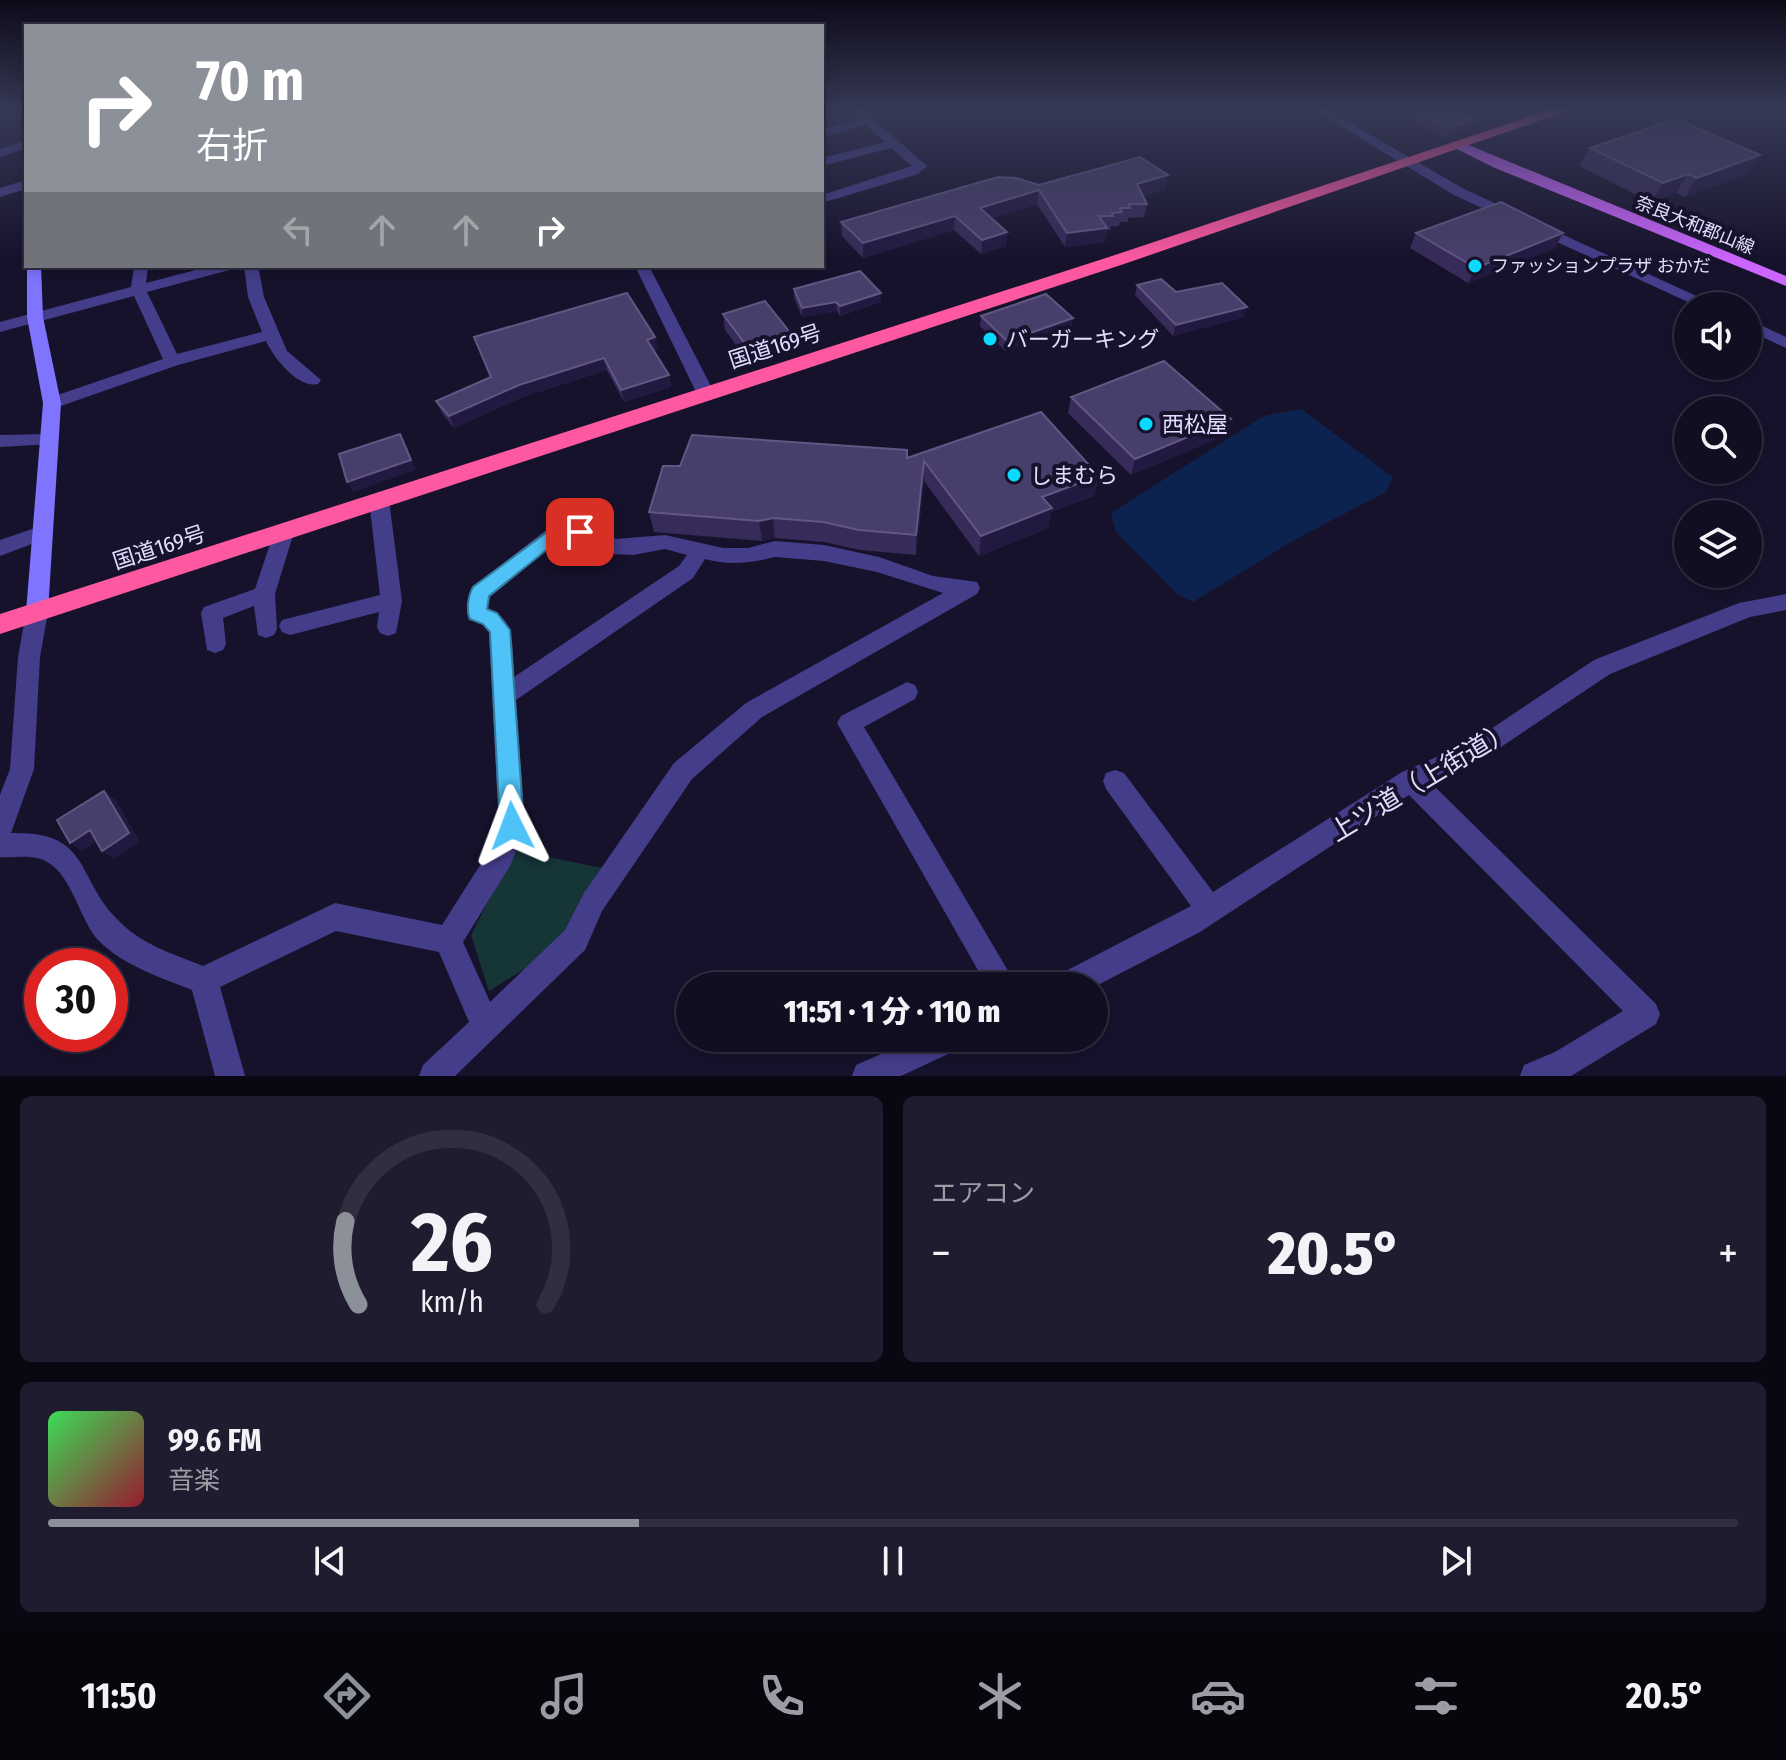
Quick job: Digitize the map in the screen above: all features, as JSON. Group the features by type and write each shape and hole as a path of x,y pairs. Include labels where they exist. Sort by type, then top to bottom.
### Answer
{"highway":[{"name":"国道169号","path":"0,624 1416,160"}],"main road":[{"name":"奈良大和郡山線","path":"1490,160 1786,281"}],"street":[{"path":"824,198 913,171 920,166 913,160"},
{"path":"1408,160 1459,192 1679,292"},
{"path":"0,193 24,185"},
{"path":"0,829 22,769 52,403 35,317 34,268"},
{"path":"141,268 138,289 172,361"},
{"path":"0,327 220,268"},
{"path":"251,268 256,297 280,354 312,380"},
{"path":"643,268 706,394"},
{"path":"1762,331 1786,343"},
{"path":"52,403 172,361 272,334"},
{"path":"0,441 47,440"},
{"path":"379,500 391,601 388,627"},
{"path":"434,1076 575,940 593,902 683,771 754,710 970,588 932,584 879,565 824,553 775,549 748,556 723,556 665,542 633,547 612,546 598,537 562,528 480,593 477,614 490,618 500,630 512,826 502,855 448,940"},
{"path":"266,629 264,594 284,532"},
{"path":"0,548 41,533"},
{"path":"505,695 686,572 700,551"},
{"path":"215,644 212,613 264,594"},
{"path":"290,626 391,601"},
{"name":"上ツ道（上街道）","path":"1092,972 1210,909 1411,780 1481,748 1602,667 1747,609 1786,602"},
{"path":"907,692 849,723 995,972"},
{"path":"1411,780 1646,1014 1566,1063 1535,1076"},
{"path":"1115,781 1210,909"},
{"path":"0,845 47,847 72,866 86,901 108,929 155,962 204,980 335,917 448,940"},
{"path":"448,940 486,1028"},
{"path":"204,980 230,1076"},
{"path":"867,1076 920,1052"}],"green space":[{"path":"514,850 602,868 552,952 489,991 471,935"}],"water":[{"path":"1301,409 1393,477 1386,492 1294,540 1193,602 1177,594 1116,532 1111,513 1264,416"}],"building":[{"path":"1128,160 1145,160 1168,175 1137,184 1147,204 1129,204 1130,208 1120,208 1122,212 1112,213 1113,216 1099,216 1107,228 1067,233 1039,190 980,208 1007,232 982,240 955,216 863,243 841,222 998,177 1016,178 1039,185"},
{"path":"1615,160 1746,160 1697,178 1688,174 1663,183"},
{"name":"ファッションプラザ おかだ","path":"1501,202 1563,233 1476,268 1416,233"},
{"path":"860,271 881,293 840,306 836,302 802,308 794,289"},
{"path":"1161,279 1176,292 1222,283 1247,307 1176,325 1137,285"},
{"path":"627,293 655,337 647,340 669,375 621,390 604,358 519,385 449,416 436,401 491,377 474,337"},
{"path":"1046,294 1073,318 1007,341 981,316"},
{"path":"765,301 792,335 748,348 723,314"},
{"name":"西松屋","path":"1164,361 1231,419 1135,459 1071,397"},
{"path":"1041,412 1099,476 1042,497 1052,508 981,536 924,461 916,535 859,530 823,522 773,518 759,521 649,512 663,466 680,466 692,435 907,450 907,458"},
{"path":"400,434 411,460 347,482 339,454"},
{"path":"104,791 129,833 102,851 90,830 70,843 57,820"}],"place":[{"name":"ファッションプラザ おかだ","path":"1475,266"},
{"name":"バーガーキング","path":"990,339"},
{"name":"西松屋","path":"1146,424"},
{"name":"しまむら","path":"1014,475"}],"route":[{"path":"512,826 500,630 490,618 477,614 480,593 562,528 580,532"}]}
